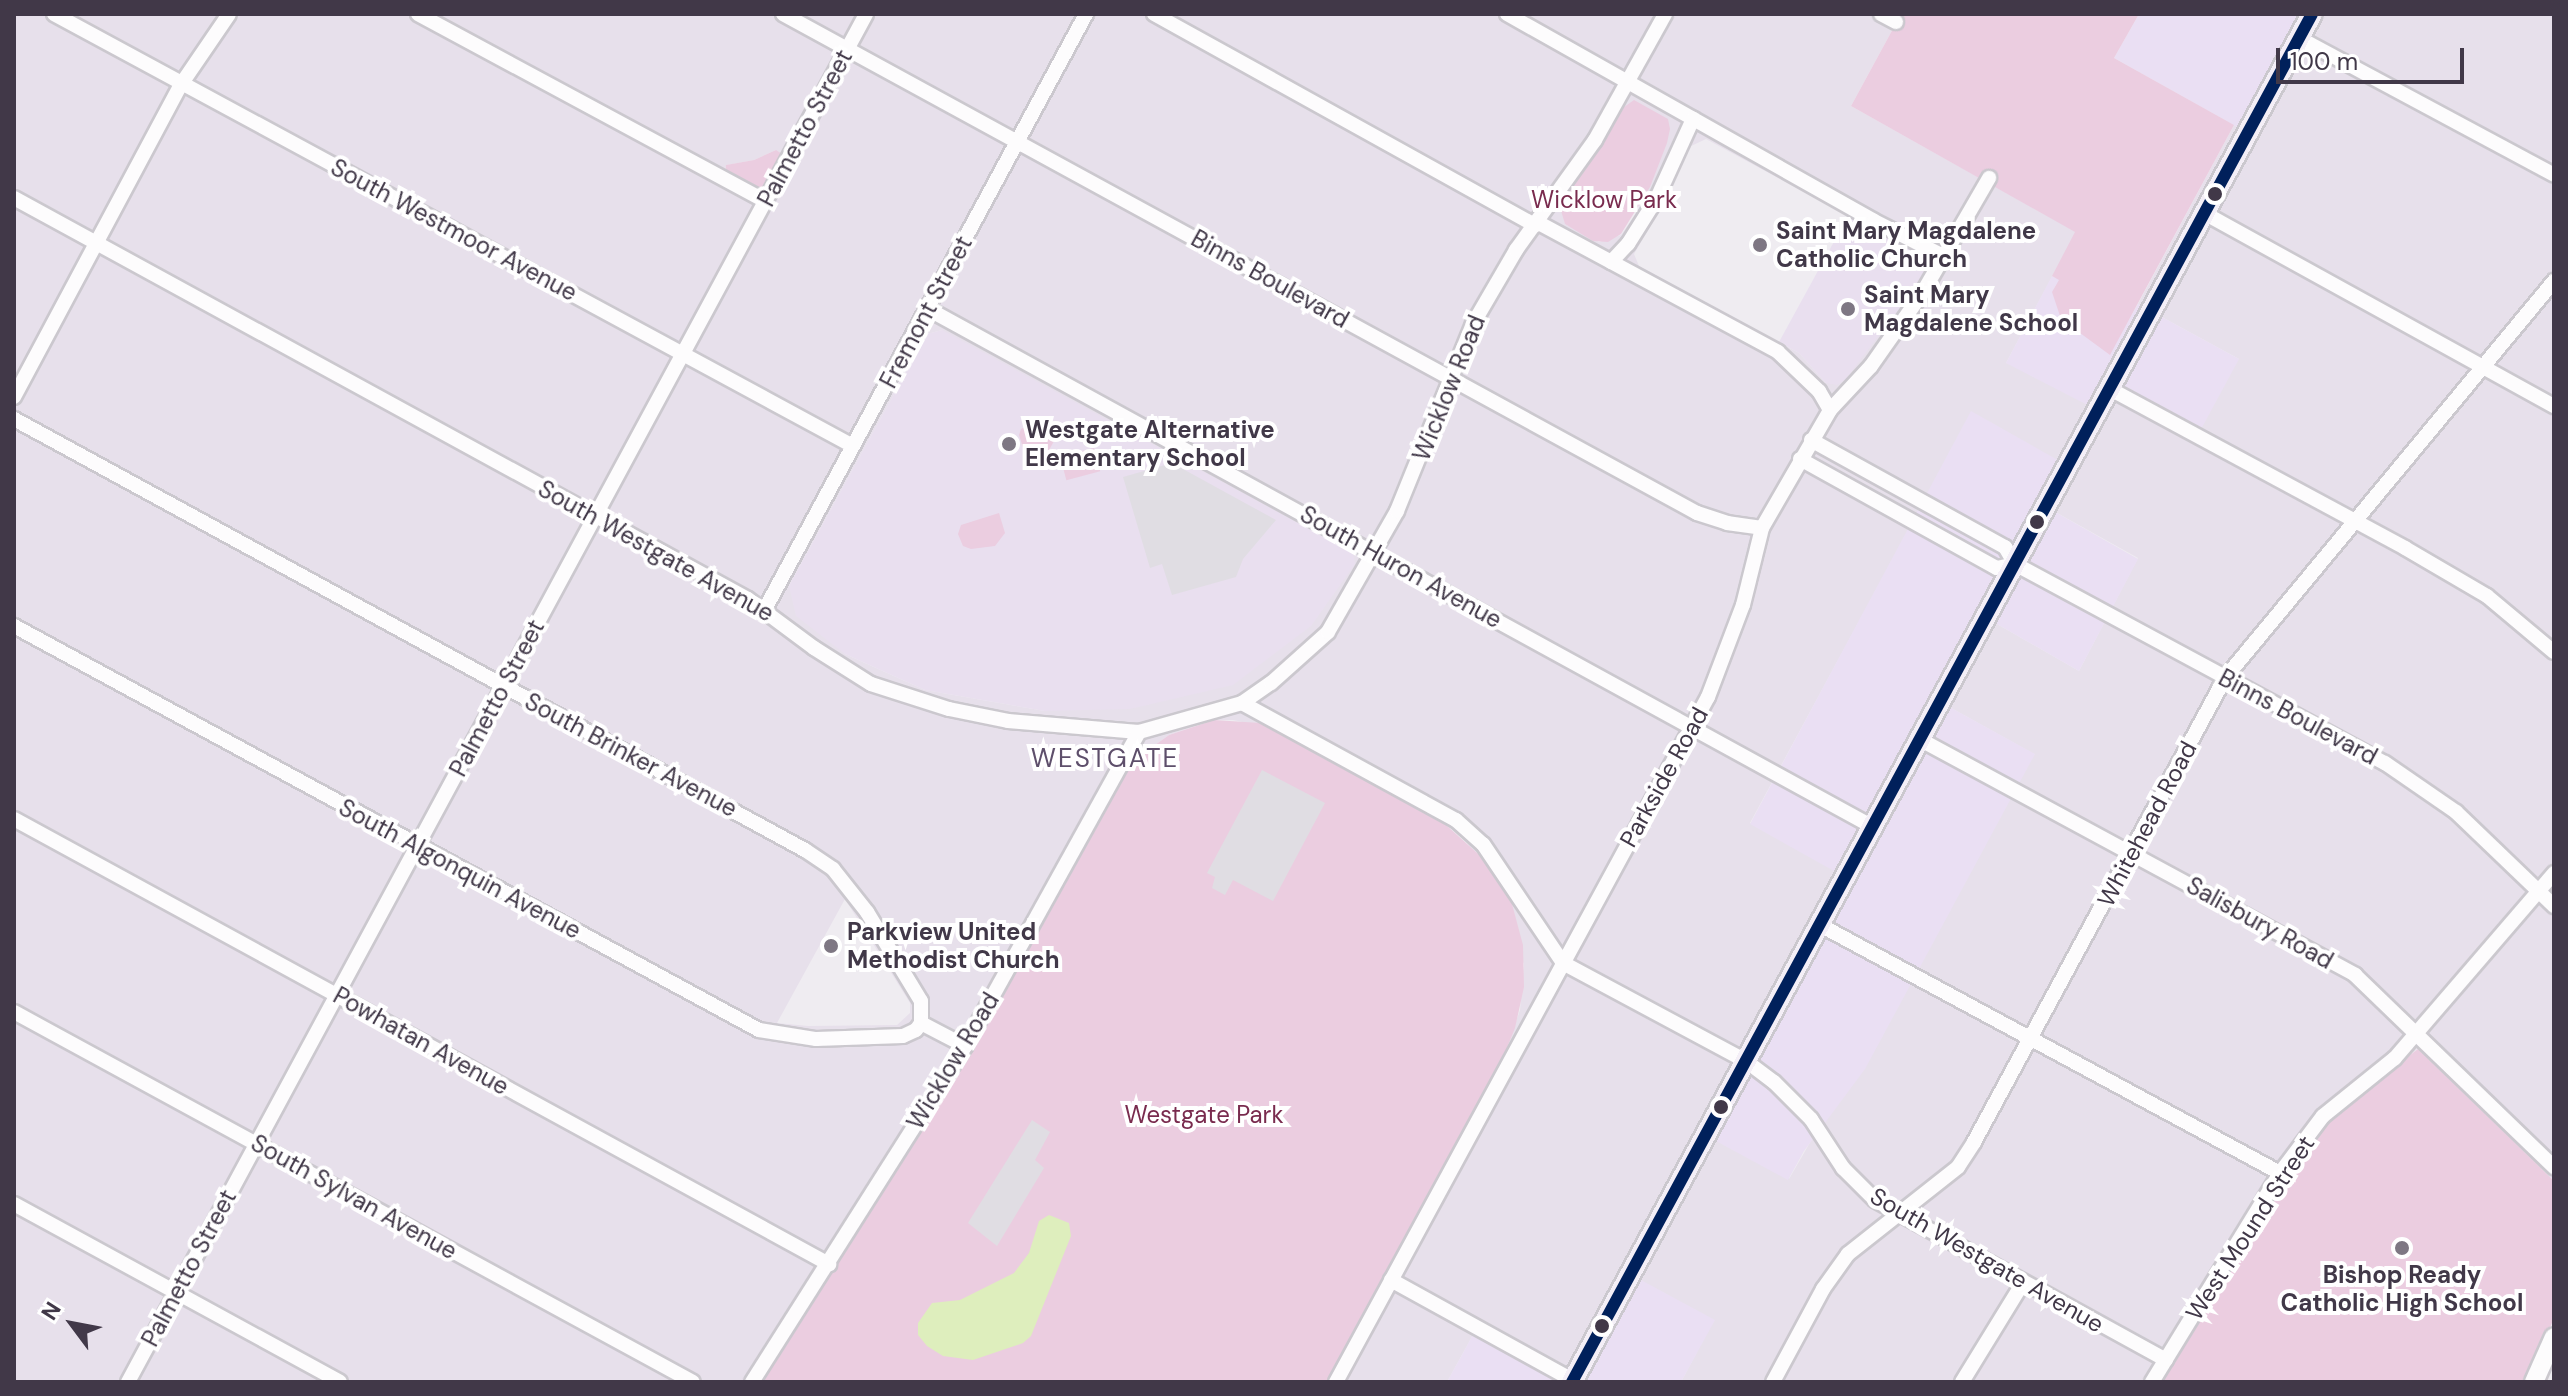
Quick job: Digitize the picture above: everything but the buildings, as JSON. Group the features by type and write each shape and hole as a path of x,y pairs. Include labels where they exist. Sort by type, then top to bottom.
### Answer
{"main road":[{"path":"1574,1382 2110,389 2304,22"}],"street":[{"name":"South Westmoor Avenue","path":"54,14 853,446"},
{"path":"14,397 182,83 229,14"},
{"path":"418,14 766,201"},
{"name":"Binns Boulevard","path":"783,14 1697,513 1727,523 1762,528"},
{"name":"Palmetto Street","path":"128,1382 866,14"},
{"name":"Fremont Street","path":"765,609 1086,14"},
{"path":"1154,14 1778,352 1819,391 1830,410"},
{"path":"1507,14 1874,221 1945,257"},
{"name":"Wicklow Road","path":"1242,703 1271,683 1328,632 1410,483 1449,377 1473,324 1536,223 1595,140 1665,14"},
{"path":"1881,14 1896,22"},
{"path":"2304,22 2554,175"},
{"path":"1611,262 1628,244 1657,198 1693,119"},
{"name":"Parkside Road","path":"1336,1382 1692,727 1729,648 1762,528 1830,410 1871,366 1945,257 1989,178"},
{"name":"South Westgate Avenue","path":"14,198 765,609 850,673 896,693 1008,721 1139,732 1242,703 1463,826 1492,856 1563,963 1746,1061 1774,1082 1811,1119 1859,1187 1898,1214 2166,1360"},
{"path":"2204,213 2485,365 2554,406"},
{"name":"Whitehead Road","path":"1773,1382 1823,1289 1848,1254 1898,1214 1921,1200 1958,1167 2031,1039 2225,678 2554,281"},
{"name":"South Huron Avenue","path":"928,309 1873,827"},
{"path":"2110,389 2354,520 2487,596 2554,652"},
{"name":"South Brinker Avenue","path":"14,419 805,850 833,869 861,902 921,1001 921,1023"},
{"name":"Binns Boulevard","path":"1811,440 2005,547 2015,564 2385,763 2441,801 2554,906"},
{"name":"Binns Boulevard","path":"1800,459 1997,568 2015,564"},
{"name":"South Algonquin Avenue","path":"14,626 759,1030 816,1039 903,1036 916,1030 921,1023"},
{"name":"Wicklow Road","path":"752,1382 965,1046 1139,732"},
{"name":"Salisbury Road","path":"1921,740 2355,975 2554,1167"},
{"name":"Powhatan Avenue","path":"14,819 829,1264"},
{"name":"West Mound Street","path":"2152,1382 2280,1173 2334,1105 2395,1058 2418,1034 2554,873"},
{"path":"1820,925 2280,1173"},
{"name":"South Sylvan Avenue","path":"14,1012 693,1382"},
{"path":"921,1023 965,1046"},
{"path":"14,1204 340,1382"},
{"path":"1391,1280 1574,1382"},
{"path":"1962,1382 2023,1283"},
{"path":"2534,1382 2554,1337"}],"shaded area":[{"path":"14,14 1901,14 1851,106 2076,232 2006,363 2117,386 2239,359 2138,304 2234,125 2254,137 2320,14 2554,14 2554,1181 2417,1049 2300,1156 2160,1382 1681,1382 1714,1320 1573,1375 1479,1324 1447,1382 1328,1382 1501,1065 1520,1010 1524,964 1466,840 1445,824 1280,730 1233,720 1214,720 1169,735 1134,760 761,1382 14,1382","holes":["1620,110 1639,209 1621,235 1599,242 1565,224 1562,198","1706,139 1917,253 1826,383 1799,353 1639,266 1634,254 1667,198 1689,147","776,150 756,189 724,169 727,165 754,160","942,330 1045,711 925,690 845,654 789,586 927,334","1972,412 2050,509 2138,558 2079,671 1990,620 1944,704 2034,754 1789,1179 1843,875 1750,823","845,899 910,1003 910,1013 897,1025 808,1026 777,1023"]},
{"path":"2139,14 2320,14 2255,137 2114,58"},
{"name":"Saint Mary Magdalene School","path":"1848,216 1917,253 1924,264 1924,276 1845,380 1837,385 1826,383 1799,353 1779,342"},
{"path":"2052,276 2059,279 2109,354 2138,304 2239,359 2199,433 2117,387 2103,413 2006,363"},
{"name":"Westgate Alternative Elementary School","path":"942,330 1353,553 1355,564 1311,626 1233,685 1130,709 1045,711 925,690 845,654 796,616 789,586 927,334"},
{"path":"1971,411 2072,468 2050,509 2138,559 2079,671 1990,620 1944,704 2035,754 1865,1069 1804,1151 1788,1180 1703,1134 1843,876 1750,824"},
{"path":"1172,463 1276,520 1243,559 1236,577 1172,595 1162,564 1150,568 1123,477"},
{"path":"1262,770 1325,803 1273,901 1233,880 1225,895 1212,888 1215,877 1207,873"},
{"path":"1032,1120 1050,1132 1035,1160 1044,1168 997,1246 968,1223"},
{"path":"1049,1215 1069,1223 1071,1236 1031,1336 1023,1343 973,1360 943,1356 927,1346 918,1335 918,1323 932,1303 960,1300 1014,1273 1029,1253 1039,1221"},
{"path":"1628,1273 1715,1320 1681,1382 1447,1382 1479,1324 1573,1375"}],"green space":[{"path":"1901,14 2139,14 2114,58 2234,125 2110,355 2061,319 2052,292 2059,280 2052,276 2075,232 1851,106"},
{"name":"Wicklow Park","path":"1634,100 1668,119 1670,129 1667,143 1650,187 1621,234 1608,242 1593,241 1565,224 1559,204 1620,110"},
{"path":"776,150 782,154 761,190 725,172 726,165 754,160"},
{"path":"1041,418 1055,425 1058,434 1049,450 1026,457 1019,435 1021,429"},
{"path":"1094,448 1100,471 1066,480 1060,457"},
{"path":"999,513 1005,533 995,546 971,549 963,546 958,534 961,525"},
{"name":"Westgate Park","path":"1214,720 1260,723 1280,730 1445,824 1487,862 1502,884 1512,904 1523,945 1524,987 1515,1028 1500,1065 1328,1382 761,1382 1122,776 1134,760 1169,735"},
{"name":"Bishop Ready Catholic High School","path":"2418,1049 2554,1181 2554,1318 2527,1382 2160,1382 2300,1156 2332,1115"}],"transit line":[{"path":"1572,1382 2312,14"}],"place":[{"name":"Saint Mary Magdalene Catholic Church","path":"1760,245"},
{"name":"Saint Mary Magdalene School","path":"1848,309"},
{"name":"Westgate Alternative Elementary School","path":"1009,444"},
{"name":"Parkview United Methodist Church","path":"831,946"},
{"name":"Bishop Ready Catholic High School","path":"2402,1248"}],"district":[{"name":"WESTGATE","path":"1105,759"}]}
